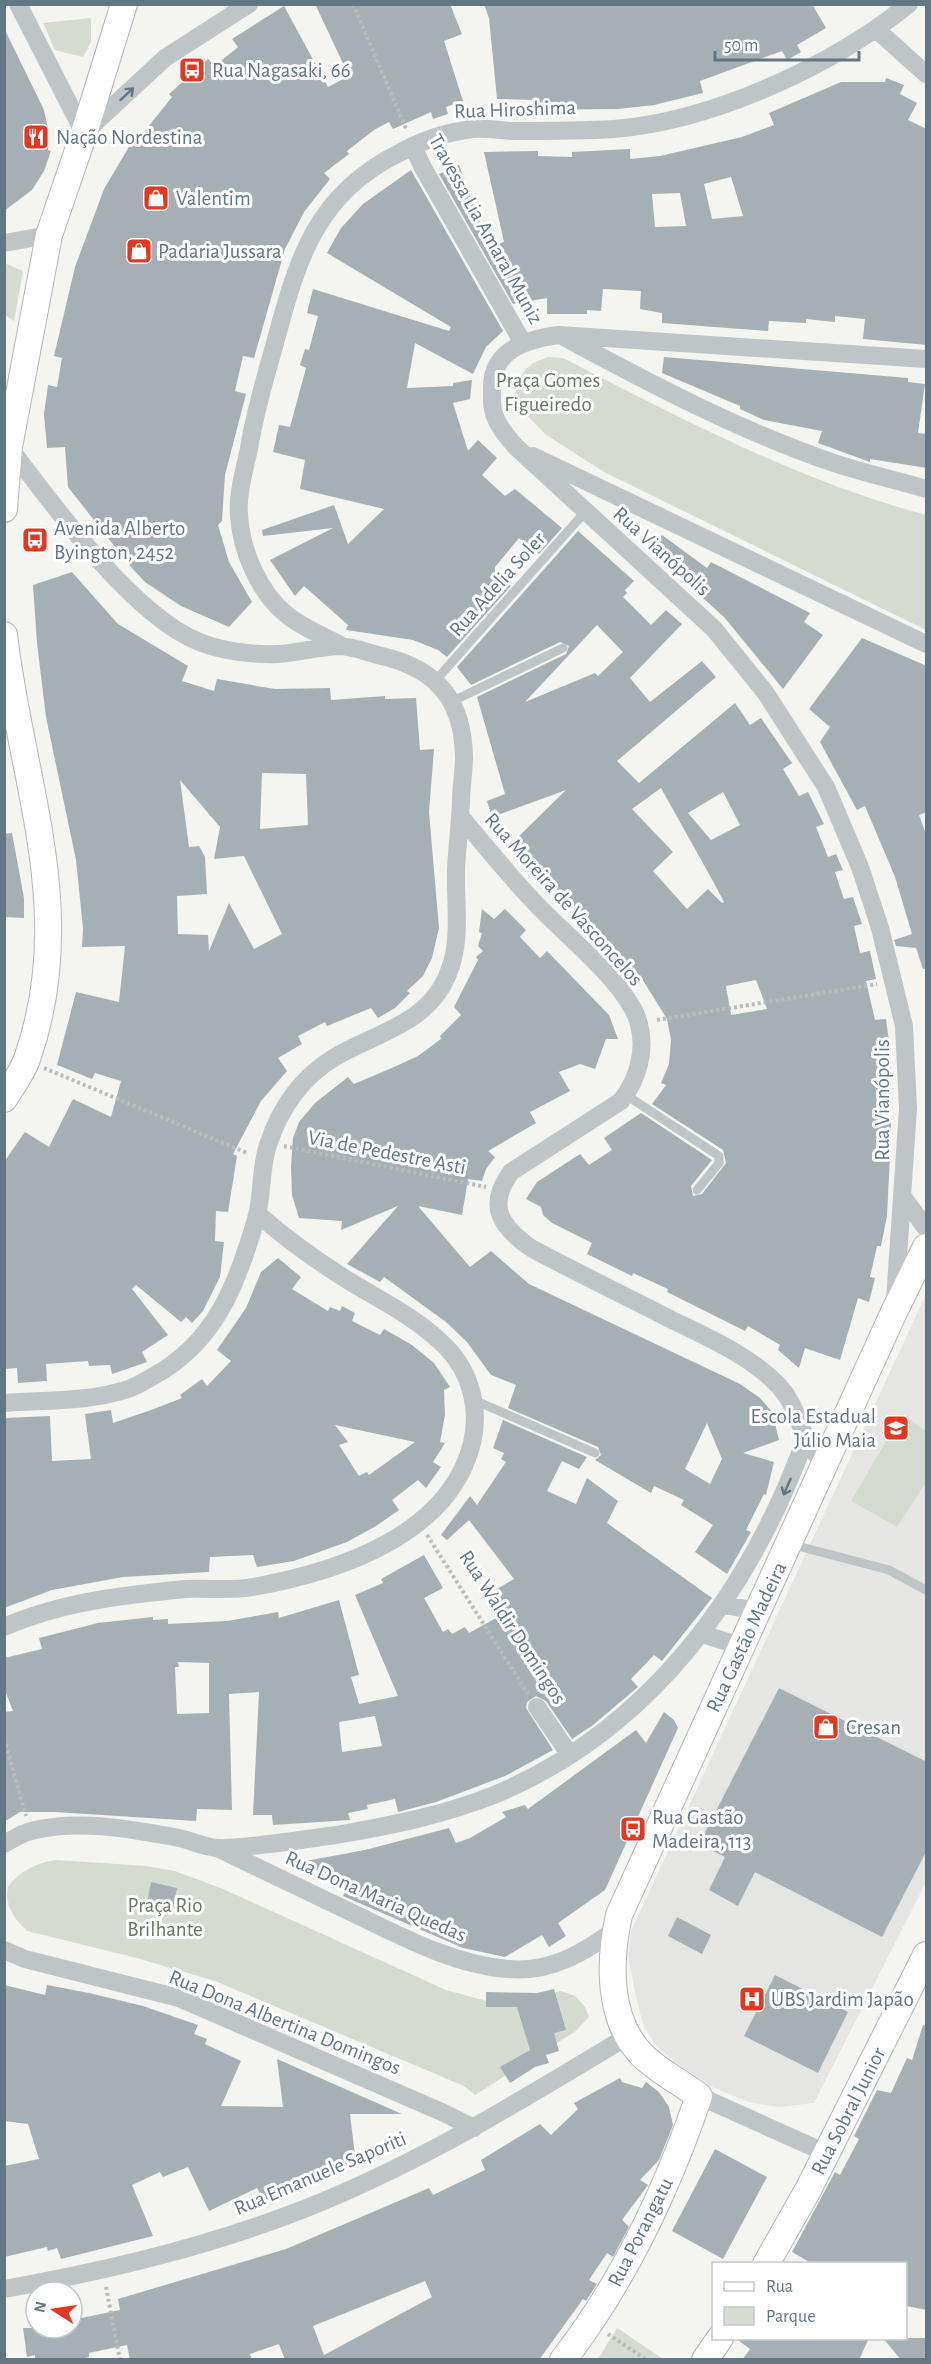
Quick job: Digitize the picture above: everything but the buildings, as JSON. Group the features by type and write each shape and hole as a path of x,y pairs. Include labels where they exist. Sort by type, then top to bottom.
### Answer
{"street":[{"path":"18,4 84,134"},
{"path":"4,509 9,447 49,235 84,134 123,4"},
{"path":"84,134 165,58 249,4"},
{"name":"Rua Hiroshima","path":"342,646 286,615 264,588 250,564 242,541 238,513 254,418 287,297 312,234 328,208 354,182 382,161 438,136 472,129 614,129 700,113 785,80 876,30 909,4"},
{"path":"876,30 927,74"},
{"name":"Travessa Lia Amaral Muniz","path":"413,146 422,166 523,343"},
{"path":"4,243 49,235"},
{"path":"560,335 637,377 756,433 835,463 927,489"},
{"name":"Rua Vianópolis","path":"894,1312 908,1071 904,1026 880,928 863,877 826,787 765,692 714,629 516,447 498,423 492,410 491,382 502,357 523,343 560,335 927,359"},
{"name":"Rua Moreira de Vasconcelos","path":"9,447 53,504 105,564 163,623 198,642 255,653 277,654 342,646 414,665 436,680 453,701 462,736 460,817 541,909 620,990 639,1023 641,1059 631,1088 626,1095 621,1101 511,1172 500,1190"},
{"path":"516,447 927,644"},
{"path":"4,635 44,850 48,900 47,964 40,1008 27,1061 4,1099"},
{"path":"4,1403 99,1396 127,1390 168,1368 202,1340 217,1319 239,1272 258,1214 263,1163 269,1143 277,1120 298,1086 334,1057 404,1023 428,1006 448,976 458,938 456,869 460,817"},
{"path":"500,1190 500,1215 509,1232 531,1248 706,1337 756,1367 779,1386 787,1397 805,1440 825,1464"},
{"path":"902,1196 927,1228"},
{"path":"4,1627 36,1613 120,1596 188,1589 252,1588 315,1572 367,1555 419,1522 449,1490 468,1460 475,1429 474,1400 459,1363 446,1347 411,1318 285,1238 258,1214"},
{"name":"Rua Gastão Madeira","path":"699,2096 644,2057 621,2024 612,1965 616,1929 629,1887 743,1647 894,1312 927,1247"},
{"path":"4,1844 30,1831 105,1827 184,1839 219,1849 376,1828 444,1812 493,1795 541,1773 623,1717 668,1675 702,1634 724,1605 766,1533 805,1440"},
{"path":"724,1605 759,1611"},
{"path":"702,1634 743,1647"},
{"name":"Rua Waldir Domingos","path":"537,1707 570,1755"},
{"name":"Rua Dona Maria Quedas","path":"219,1849 425,1946 480,1965 509,1969 539,1967 567,1960 590,1948 616,1929"},
{"name":"Rua Dona Albertina Domingos","path":"4,1950 25,1959 179,1998 474,2128"},
{"name":"Rua Sobral Junior","path":"767,2262 808,2190 927,1956"},
{"name":"Rua Emanuele Saporiti","path":"4,2289 103,2269 237,2233 292,2214 474,2128 628,2036"},
{"path":"699,2096 826,2153"},
{"name":"Rua Porangatu","path":"563,2360 636,2249 672,2170 699,2096"},
{"path":"705,2360 719,2340"}],"lane":[{"name":"Rua Adelia Soler","path":"436,680 585,512"},
{"path":"453,701 563,648"},
{"path":"626,1095 719,1156 719,1163 697,1190"},
{"path":"474,1400 595,1453"},
{"path":"790,1544 890,1570 927,1590"}],"path":[{"name":"Travessa Lia Amaral Muniz","path":"353,4 413,146"},
{"path":"639,1023 893,981"},
{"path":"27,1061 240,1149 263,1163"},
{"name":"Via de Pedestre Asti","path":"269,1143 500,1190"},
{"name":"Rua Waldir Domingos","path":"419,1522 503,1658 537,1707"},
{"path":"4,1739 30,1831"},
{"path":"103,2269 120,2360"},
{"path":"589,2322 647,2360"}],"shaded area":[{"path":"926,1294 926,1882 814,2103 779,2107 752,2103 714,2088 657,2047 645,2029 638,2006 628,1957 631,1931"}],"green space":[{"path":"91,18 91,42 83,57 55,50 43,23"},
{"path":"4,263 23,271 14,321 5,315"},
{"name":"Praça Gomes Figueiredo","path":"548,357 563,358 696,425 786,466 878,501 926,515 926,630 604,472 545,434 518,406 515,393 524,371 533,363"},
{"path":"902,1414 926,1431 926,1482 897,1527 851,1501"},
{"name":"Praça Rio Brilhante","path":"57,1860 146,1866 175,1871 223,1889 446,1990 487,2001 541,1996 561,1991 575,1996 585,2007 589,2017 576,2031 475,2095 464,2086 215,1981 133,1957 27,1931 18,1922 9,1906 8,1887 12,1881 30,1868"},
{"path":"617,2328 663,2359 598,2359"}],"place":[{"name":"Rua Nagasaki, 66","path":"192,70"},
{"name":"Nação Nordestina","path":"36,137"},
{"name":"Valentim","path":"156,198"},
{"name":"Padaria Jussara","path":"139,251"},
{"name":"Avenida Alberto Byington, 2452","path":"35,540"},
{"name":"Escola Estadual Júlio Maia","path":"896,1428"},
{"name":"Cresan","path":"826,1727"},
{"name":"Rua Gastão Madeira, 113","path":"633,1829"},
{"name":"UBS Jardim Japão","path":"752,1999"}]}
